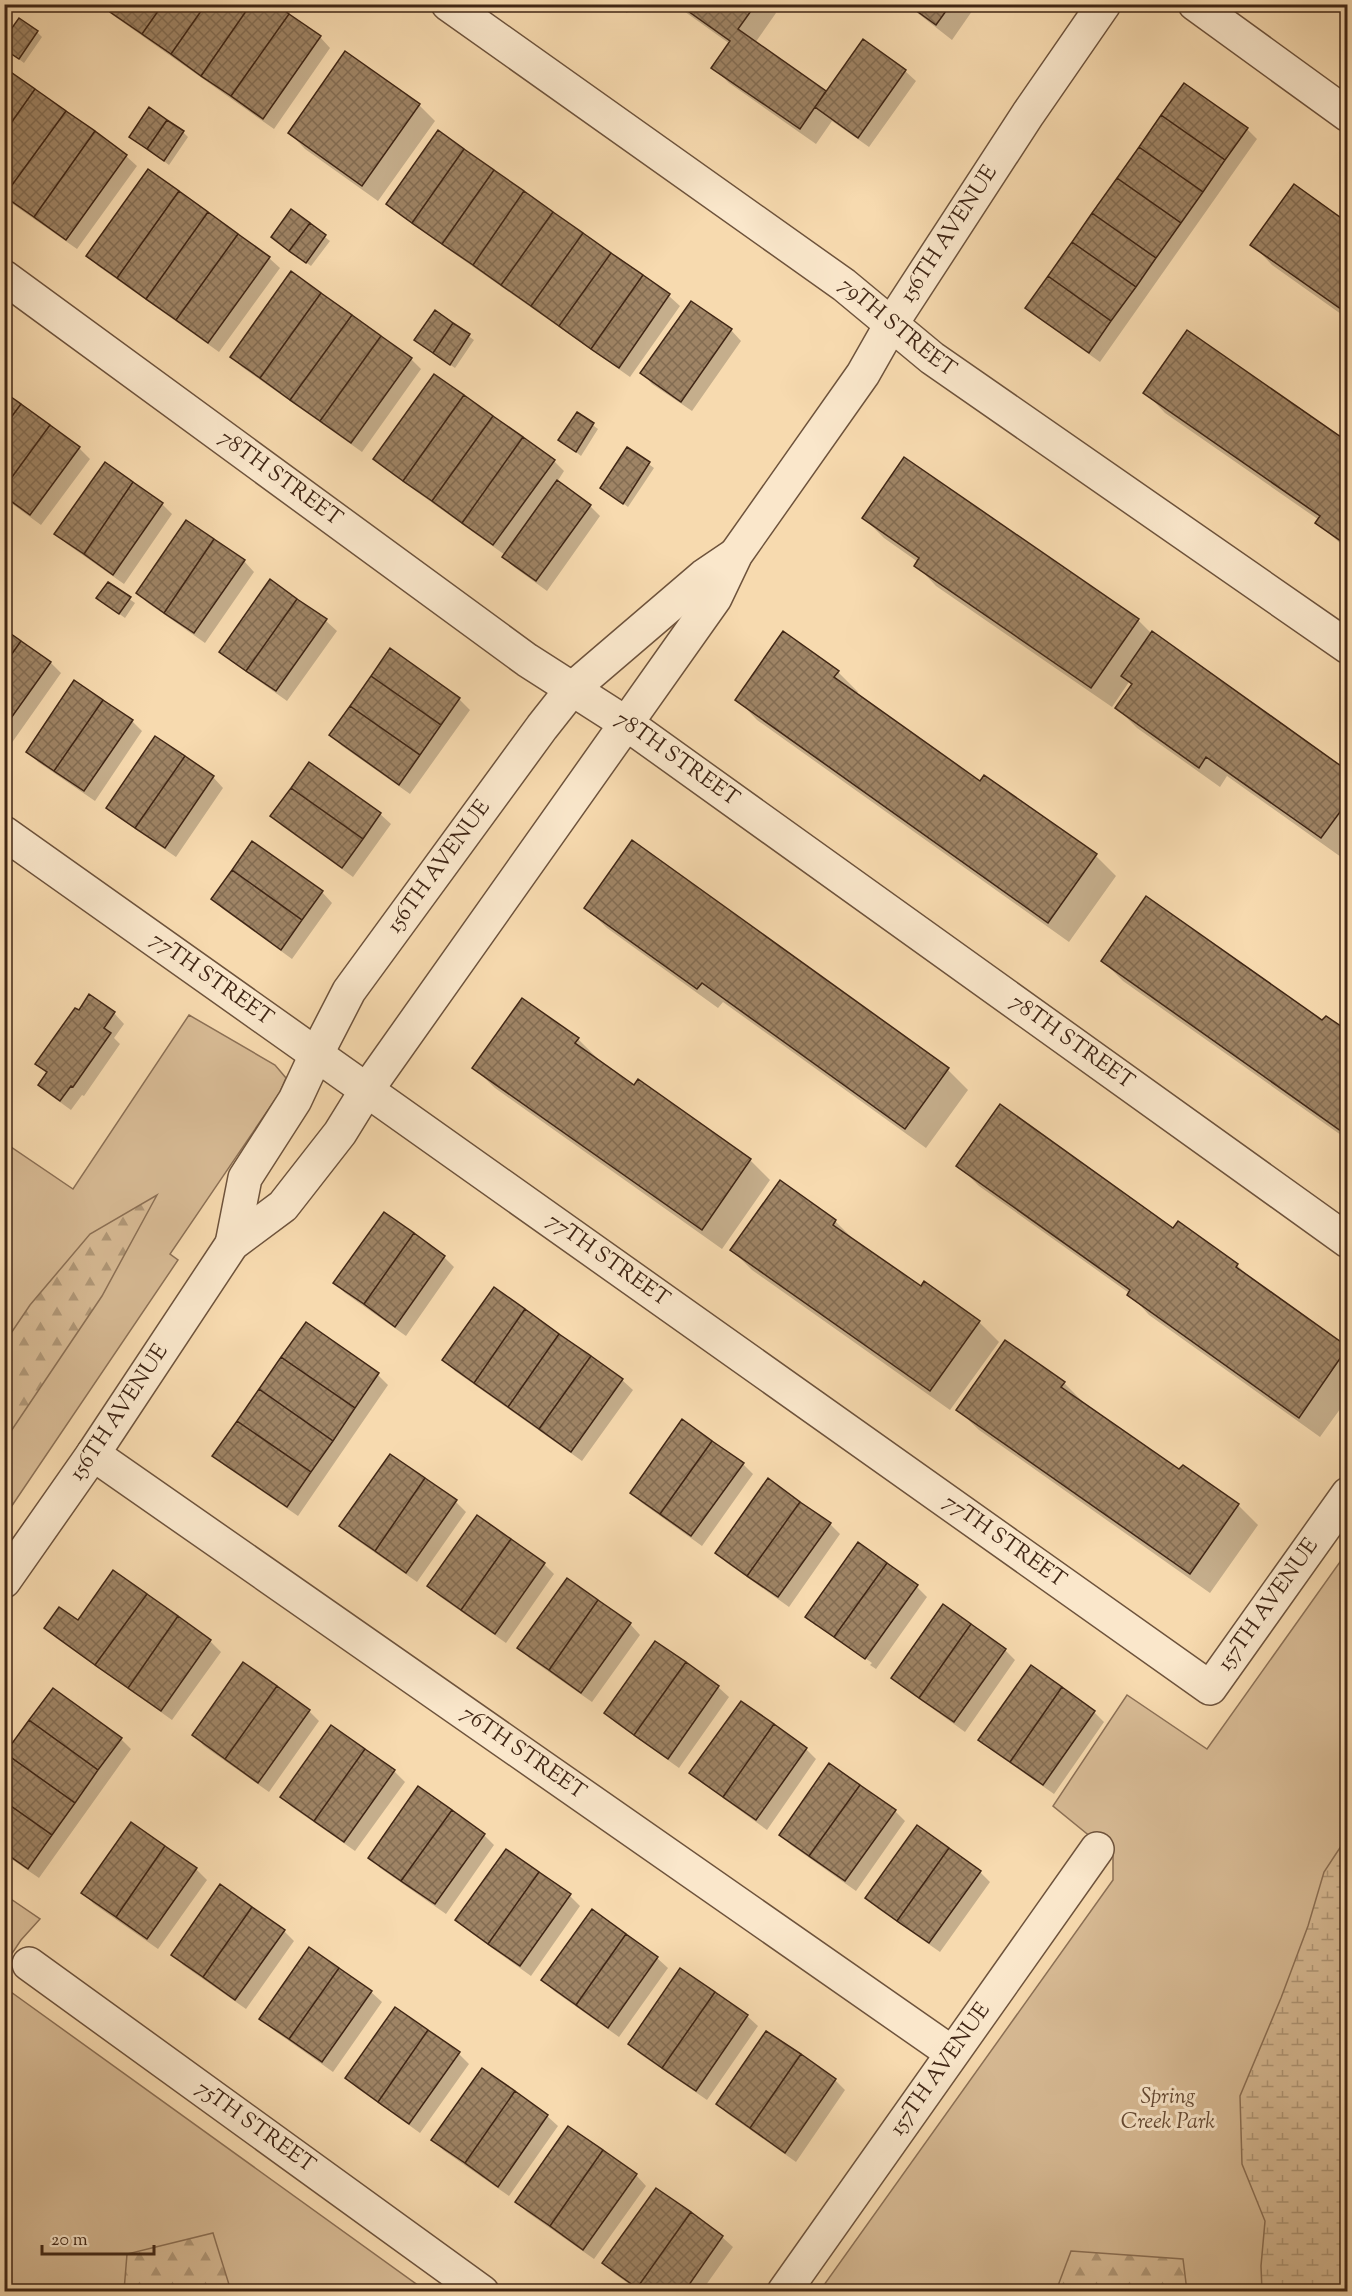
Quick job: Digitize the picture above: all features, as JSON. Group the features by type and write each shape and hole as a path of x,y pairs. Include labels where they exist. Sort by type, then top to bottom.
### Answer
{"street":[{"name":"79TH STREET","path":"448,4 844,285 932,358 1347,647"},
{"name":"156TH AVENUE","path":"4,1581 93,1454 232,1244 284,1206 340,1133 366,1090 715,598 736,554 863,374 892,323 1028,114 1104,4"},
{"path":"1195,4 1347,115"},
{"name":"78TH STREET","path":"4,277 527,660 627,724 1347,1241"},
{"name":"156TH AVENUE","path":"232,1244 245,1178 295,1100 315,1055 350,991 542,727 572,689 704,576 736,554"},
{"name":"77TH STREET","path":"4,833 1210,1688"},
{"name":"76TH STREET","path":"93,1454 952,2053"},
{"name":"157TH AVENUE","path":"1210,1688 1347,1494"},
{"name":"157TH AVENUE","path":"784,2292 1097,1849"},
{"name":"75TH STREET","path":"29,1964 482,2292"}],"green space":[{"path":"189,1015 275,1065 286,1078 279,1094 170,1254 178,1260 5,1516 5,1143 73,1189"},
{"path":"157,1195 102,1296 5,1440 5,1342 30,1305 90,1234"},
{"name":"Spring Creek Park","path":"1347,1552 1347,2291 819,2292 1113,1880 1113,1855 1053,1806 1127,1695 1207,1749"},
{"path":"1347,1837 1347,2281 1345,2291 1262,2291 1261,2266 1265,2221 1242,2164 1240,2096 1308,1926 1324,1872"},
{"path":"5,1895 40,1919 21,1940 5,1964"},
{"path":"4,1987 426,2291 5,2291"},
{"path":"213,2233 231,2291 124,2291 127,2254"},
{"path":"1071,2251 1183,2259 1187,2291 1056,2291"}],"building":[{"path":"99,4 115,4 110,12"},
{"path":"115,4 163,4 142,34 110,12"},
{"path":"163,4 206,4 171,54 142,34"},
{"path":"206,4 251,4 201,76 171,54"},
{"path":"251,4 276,4 289,14 231,96 201,76"},
{"path":"678,4 756,4 738,29 826,91 800,129 711,68 730,41"},
{"path":"907,4 951,4 936,25"},
{"path":"1337,4 1348,4 1348,12"},
{"path":"289,14 321,36 263,119 231,96"},
{"path":"19,18 38,31 19,59 4,49 4,39"},
{"path":"863,39 906,70 858,138 815,107"},
{"path":"345,51 420,104 362,186 288,133"},
{"path":"4,69 35,89 4,133"},
{"path":"1184,83 1248,128 1225,160 1161,115"},
{"path":"35,89 66,111 4,196 4,133"},
{"path":"149,107 167,120 147,149 129,137"},
{"path":"66,111 95,131 34,217 4,196"},
{"path":"1161,115 1225,160 1203,192 1139,147"},
{"path":"167,120 184,131 164,161 147,149"},
{"path":"438,130 464,149 412,223 386,204"},
{"path":"95,131 127,155 66,240 34,217"},
{"path":"1139,147 1203,192 1181,223 1117,178"},
{"path":"464,149 494,170 442,244 412,223"},
{"path":"148,169 179,191 117,278 86,256"},
{"path":"494,170 524,191 473,265 442,244"},
{"path":"1117,178 1181,223 1156,258 1092,213"},
{"path":"1294,184 1348,223 1348,314 1250,245"},
{"path":"179,191 208,212 146,299 117,278"},
{"path":"524,191 553,212 501,285 473,265"},
{"path":"291,209 310,223 289,251 271,237"},
{"path":"208,212 238,234 176,320 146,299"},
{"path":"553,212 583,233 531,306 501,285"},
{"path":"1092,213 1156,258 1136,287 1072,242"},
{"path":"310,223 326,235 306,263 289,251"},
{"path":"583,233 611,253 559,326 531,306"},
{"path":"238,234 270,257 208,343 176,320"},
{"path":"1072,242 1136,287 1111,321 1048,276"},
{"path":"611,253 643,275 591,349 559,326"},
{"path":"291,271 321,293 260,378 230,357"},
{"path":"643,275 670,294 619,368 591,349"},
{"path":"1048,276 1111,321 1089,353 1025,308"},
{"path":"321,293 352,315 290,400 260,378"},
{"path":"691,301 732,329 681,402 640,373"},
{"path":"435,310 453,323 433,353 414,340"},
{"path":"352,315 381,336 320,421 290,400"},
{"path":"453,323 470,334 450,365 433,353"},
{"path":"1187,330 1348,442 1348,546 1315,523 1320,516 1143,393"},
{"path":"381,336 412,358 351,443 320,421"},
{"path":"434,374 464,395 403,481 373,459"},
{"path":"4,392 21,404 4,427"},
{"path":"464,395 493,416 432,501 403,481"},
{"path":"21,404 50,425 4,488 4,427"},
{"path":"577,412 594,423 576,452 558,440"},
{"path":"493,416 523,437 462,523 432,501"},
{"path":"50,425 80,447 30,515 4,496 4,488"},
{"path":"523,437 555,460 493,545 462,523"},
{"path":"627,447 650,462 623,504 600,488"},
{"path":"904,457 1139,619 1091,688 914,566 919,558 862,518"},
{"path":"105,462 133,482 84,554 54,534"},
{"path":"557,480 591,505 536,581 502,557"},
{"path":"133,482 163,503 113,575 84,554"},
{"path":"186,520 214,539 164,613 136,593"},
{"path":"214,539 245,560 194,633 164,613"},
{"path":"270,579 297,599 246,671 219,652"},
{"path":"108,582 131,597 119,614 96,598"},
{"path":"297,599 327,619 276,691 246,671"},
{"path":"4,629 21,641 4,665"},
{"path":"783,631 839,671 834,677 980,781 984,775 1097,854 1048,923 735,700"},
{"path":"1152,631 1348,771 1348,801 1321,838 1206,757 1199,768 1115,708 1132,684 1121,676"},
{"path":"21,641 51,662 4,728 4,665"},
{"path":"390,648 460,698 441,725 371,676"},
{"path":"371,676 441,725 420,755 350,706"},
{"path":"74,680 103,700 54,771 26,752"},
{"path":"103,700 133,720 84,791 54,771"},
{"path":"350,706 420,755 399,785 329,735"},
{"path":"155,736 185,756 135,828 106,808"},
{"path":"185,756 214,776 165,848 135,828"},
{"path":"309,762 381,813 363,839 291,788"},
{"path":"291,788 363,839 342,868 270,816"},
{"path":"632,840 949,1068 905,1129 702,983 697,989 584,908"},
{"path":"252,841 323,891 302,920 232,870"},
{"path":"232,870 302,920 281,950 211,899"},
{"path":"1146,896 1322,1020 1326,1016 1348,1031 1348,1136 1101,961"},
{"path":"89,994 115,1012 104,1028 111,1033 73,1087 71,1086 60,1101 38,1085 47,1072 35,1064 75,1008 79,1010"},
{"path":"522,998 579,1038 575,1043 634,1085 638,1079 751,1159 702,1230 472,1068"},
{"path":"1000,1104 1173,1228 1178,1221 1238,1264 1236,1267 1348,1347 1299,1418 1127,1295 1130,1290 956,1166"},
{"path":"780,1180 836,1220 833,1225 921,1286 924,1281 980,1321 930,1391 730,1250"},
{"path":"384,1212 414,1233 364,1304 333,1283"},
{"path":"414,1233 445,1256 395,1327 364,1304"},
{"path":"494,1287 525,1309 474,1383 442,1360"},
{"path":"525,1309 559,1334 508,1407 474,1383"},
{"path":"306,1322 379,1373 355,1408 281,1357"},
{"path":"559,1334 591,1356 539,1429 508,1407"},
{"path":"1005,1340 1065,1382 1061,1387 1179,1469 1183,1465 1239,1504 1190,1574 956,1410"},
{"path":"591,1356 623,1379 571,1452 539,1429"},
{"path":"281,1357 355,1408 333,1441 259,1389"},
{"path":"259,1389 333,1441 311,1472 237,1421"},
{"path":"682,1419 712,1441 660,1514 630,1493"},
{"path":"237,1421 311,1472 287,1507 212,1456"},
{"path":"712,1441 744,1463 691,1536 660,1514"},
{"path":"390,1454 425,1478 375,1551 339,1526"},
{"path":"425,1478 457,1500 406,1573 375,1551"},
{"path":"768,1478 800,1502 747,1576 715,1553"},
{"path":"800,1502 831,1523 778,1597 747,1576"},
{"path":"477,1515 511,1539 461,1610 427,1586"},
{"path":"511,1539 545,1563 495,1634 461,1610"},
{"path":"858,1542 887,1563 834,1637 805,1617"},
{"path":"887,1563 918,1585 865,1659 834,1637"},
{"path":"113,1570 147,1594 95,1665 44,1628 59,1607 78,1620"},
{"path":"567,1578 598,1600 549,1670 517,1648"},
{"path":"147,1594 178,1616 128,1688 95,1665"},
{"path":"598,1600 631,1623 581,1693 549,1670"},
{"path":"943,1604 971,1624 919,1698 891,1678"},
{"path":"178,1616 211,1640 161,1711 128,1688"},
{"path":"971,1624 1006,1649 954,1722 919,1698"},
{"path":"655,1641 686,1662 634,1735 604,1713"},
{"path":"243,1662 277,1686 225,1759 192,1735"},
{"path":"686,1662 719,1686 668,1759 634,1735"},
{"path":"1031,1665 1062,1687 1010,1762 978,1740"},
{"path":"277,1686 310,1710 258,1783 225,1759"},
{"path":"1062,1687 1095,1711 1043,1785 1010,1762"},
{"path":"53,1688 122,1738 98,1770 29,1720"},
{"path":"741,1701 774,1724 723,1797 689,1773"},
{"path":"29,1720 98,1770 75,1803 5,1753"},
{"path":"774,1724 807,1748 756,1820 723,1797"},
{"path":"331,1725 365,1749 314,1821 280,1797"},
{"path":"365,1749 395,1770 344,1842 314,1821"},
{"path":"5,1753 75,1803 52,1835 4,1801"},
{"path":"829,1763 860,1785 809,1856 779,1835"},
{"path":"860,1785 896,1810 845,1881 809,1856"},
{"path":"418,1786 452,1810 401,1881 368,1858"},
{"path":"4,1801 52,1835 28,1869 4,1852"},
{"path":"452,1810 485,1834 435,1904 401,1881"},
{"path":"131,1822 165,1846 116,1917 81,1893"},
{"path":"917,1825 949,1848 897,1921 865,1898"},
{"path":"165,1846 197,1868 147,1939 116,1917"},
{"path":"949,1848 981,1871 929,1943 897,1921"},
{"path":"506,1849 539,1872 488,1944 455,1920"},
{"path":"539,1872 571,1894 520,1966 488,1944"},
{"path":"220,1884 252,1907 203,1977 171,1955"},
{"path":"252,1907 285,1930 235,2000 203,1977"},
{"path":"592,1909 626,1934 576,2005 541,1980"},
{"path":"626,1934 658,1957 608,2028 576,2005"},
{"path":"309,1947 339,1968 289,2039 259,2019"},
{"path":"339,1968 372,1991 322,2062 289,2039"},
{"path":"680,1968 715,1992 662,2068 628,2044"},
{"path":"715,1992 748,2015 696,2091 662,2068"},
{"path":"395,2007 428,2030 378,2102 345,2078"},
{"path":"428,2030 460,2052 409,2124 378,2102"},
{"path":"766,2031 801,2054 750,2128 716,2104"},
{"path":"801,2054 836,2079 785,2153 750,2128"},
{"path":"482,2068 515,2091 465,2163 431,2140"},
{"path":"515,2091 548,2115 498,2187 465,2163"},
{"path":"568,2126 603,2150 550,2226 515,2202"},
{"path":"603,2150 637,2174 583,2250 550,2226"},
{"path":"656,2188 691,2212 637,2288 602,2263"},
{"path":"691,2212 723,2236 684,2292 642,2292 637,2288"}]}
